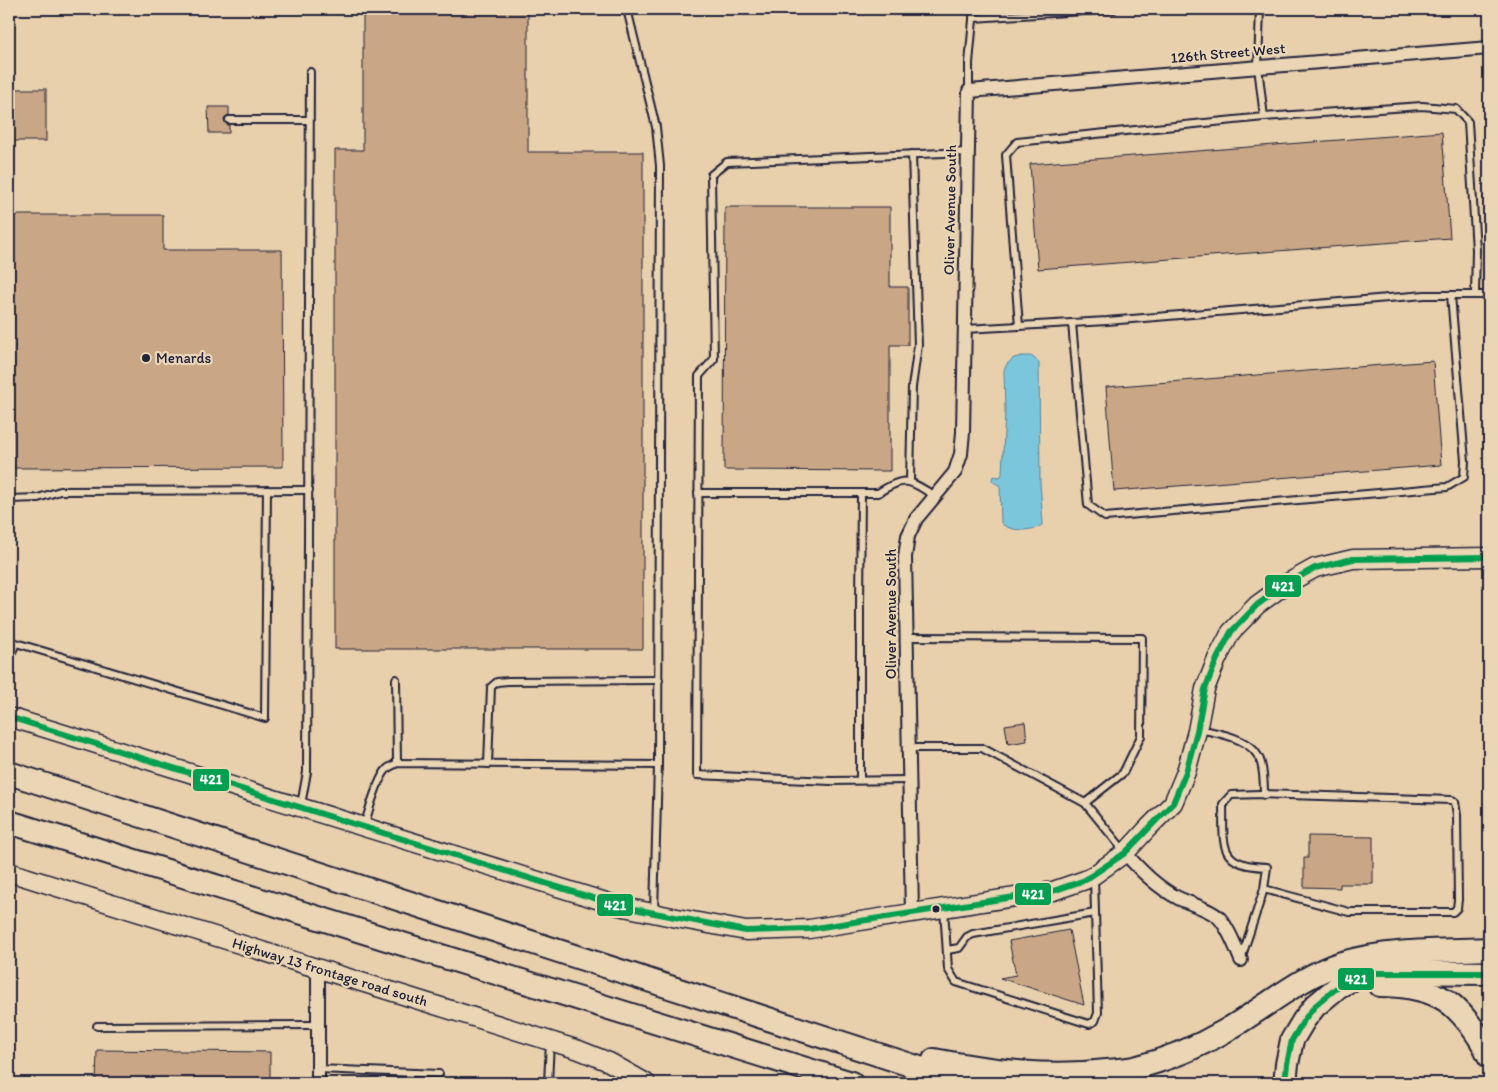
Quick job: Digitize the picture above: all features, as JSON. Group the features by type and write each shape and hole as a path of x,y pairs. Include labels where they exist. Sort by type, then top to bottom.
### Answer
{"highway":[{"path":"9,773 966,1083"},
{"path":"9,822 850,1083"},
{"path":"795,1028 919,1058 977,1068 1040,1074 1090,1073 1132,1068 1168,1058 1200,1045 1312,975 1342,963 1376,955 1395,953 1489,949"},
{"path":"1285,1083 1292,1040 1315,1006 1339,986 1354,978 1388,972 1489,973"},
{"path":"1315,1006 1362,987 1391,985 1421,990 1442,998 1456,1008 1472,1028 1489,1056"},
{"path":"721,1043 809,1083"}],"street":[{"name":"126th Street West","path":"968,91 1489,48"},
{"name":"Oliver Avenue South","path":"912,913 905,556 908,536 916,519 954,472 961,454 965,329 968,91"},
{"path":"9,718 619,906 746,931 809,929 1053,891 1094,875 1125,853 1173,802 1186,772 1206,690 1217,659 1231,632 1257,605 1286,584 1315,568 1353,559 1489,557"},
{"path":"1125,853 1144,875 1177,897 1218,917 1233,940 1241,960"},
{"name":"Highway 13 frontage road south","path":"9,872 550,1040 609,1062 646,1083"},
{"path":"318,968 318,1083"}],"lane":[{"path":"627,9 656,127 660,166 659,680 654,913"},
{"path":"968,91 974,9"},
{"path":"973,18 1114,9"},
{"path":"1260,9 1258,67 1264,117"},
{"path":"300,807 307,772 310,72"},
{"path":"1018,326 1006,155 1017,142 1264,117 1422,106 1456,109 1468,122 1476,250 1476,295"},
{"path":"229,120 309,120"},
{"path":"909,780 831,781 697,775 698,376 714,359 711,175 727,162 968,152"},
{"path":"910,481 912,387 918,345 912,154"},
{"path":"965,329 1072,323 1425,294 1489,295"},
{"path":"1072,323 1088,505 1105,517 1447,487 1464,477 1465,461 1451,295"},
{"path":"698,493 878,493 894,482 910,481 935,496"},
{"path":"9,659 12,642 264,718 267,490"},
{"path":"9,498 38,498 60,491 309,490"},
{"path":"860,780 861,493"},
{"path":"907,637 1142,638 1141,736 1123,773 1085,803"},
{"path":"396,679 397,764"},
{"path":"488,764 491,687 497,682 518,680 659,680"},
{"path":"1198,728 1236,738 1253,750 1261,761 1264,774 1264,795"},
{"path":"909,748 982,748 1085,803 1125,853"},
{"path":"364,827 374,795 383,776 387,769 397,764 658,765"},
{"path":"1241,960 1264,889 1267,867 1250,867 1233,860 1223,845 1223,804 1231,795 1452,800 1454,802 1457,815 1458,900 1457,908 1454,912 1349,912 1264,889"},
{"path":"944,908 948,969 956,982 1089,1024 1096,1021 1098,1013 1094,875"},
{"path":"947,950 959,948 967,937 974,934 1095,913"},
{"path":"97,1026 318,1025"},
{"path":"548,1083 550,1040"},
{"path":"318,1069 439,1074"}],"water":[{"path":"1031,356 1039,362 1040,483 1043,524 1028,530 1010,528 1001,523 1000,486 992,481 993,476 1000,477 1002,474 1005,411 1004,370 1007,364 1014,358"}],"building":[{"path":"363,9 528,9 528,152 643,152 643,649 335,649 335,150 363,150"},
{"path":"9,89 46,89 46,141 9,141"},
{"path":"208,107 229,107 229,115 224,120 229,125 229,133 209,133"},
{"path":"1442,132 1450,238 1038,269 1030,164"},
{"path":"725,207 890,207 890,287 908,287 908,345 890,345 890,471 724,470"},
{"name":"Menards","path":"9,215 163,215 163,250 282,250 283,467 9,468"},
{"path":"1433,361 1441,465 1114,491 1106,387"},
{"path":"1025,722 1027,741 1008,744 1005,725"},
{"path":"1308,836 1373,837 1373,884 1340,884 1340,888 1304,887 1304,858 1308,858"},
{"path":"1069,930 1084,1005 1000,978 1016,975 1009,941"},
{"path":"97,1050 270,1052 270,1083 96,1083"}],"transit line":[{"name":"421","path":"9,717 619,906 746,931 809,929 1053,891 1085,880 1125,853 1173,803 1186,772 1197,731 1205,689 1217,659 1231,632 1257,605 1286,584 1315,568 1353,559 1489,557"},
{"name":"421","path":"1285,1083 1292,1040 1315,1006 1339,986 1371,973 1489,973"}],"place":[{"name":"Menards","path":"146,358"}]}
